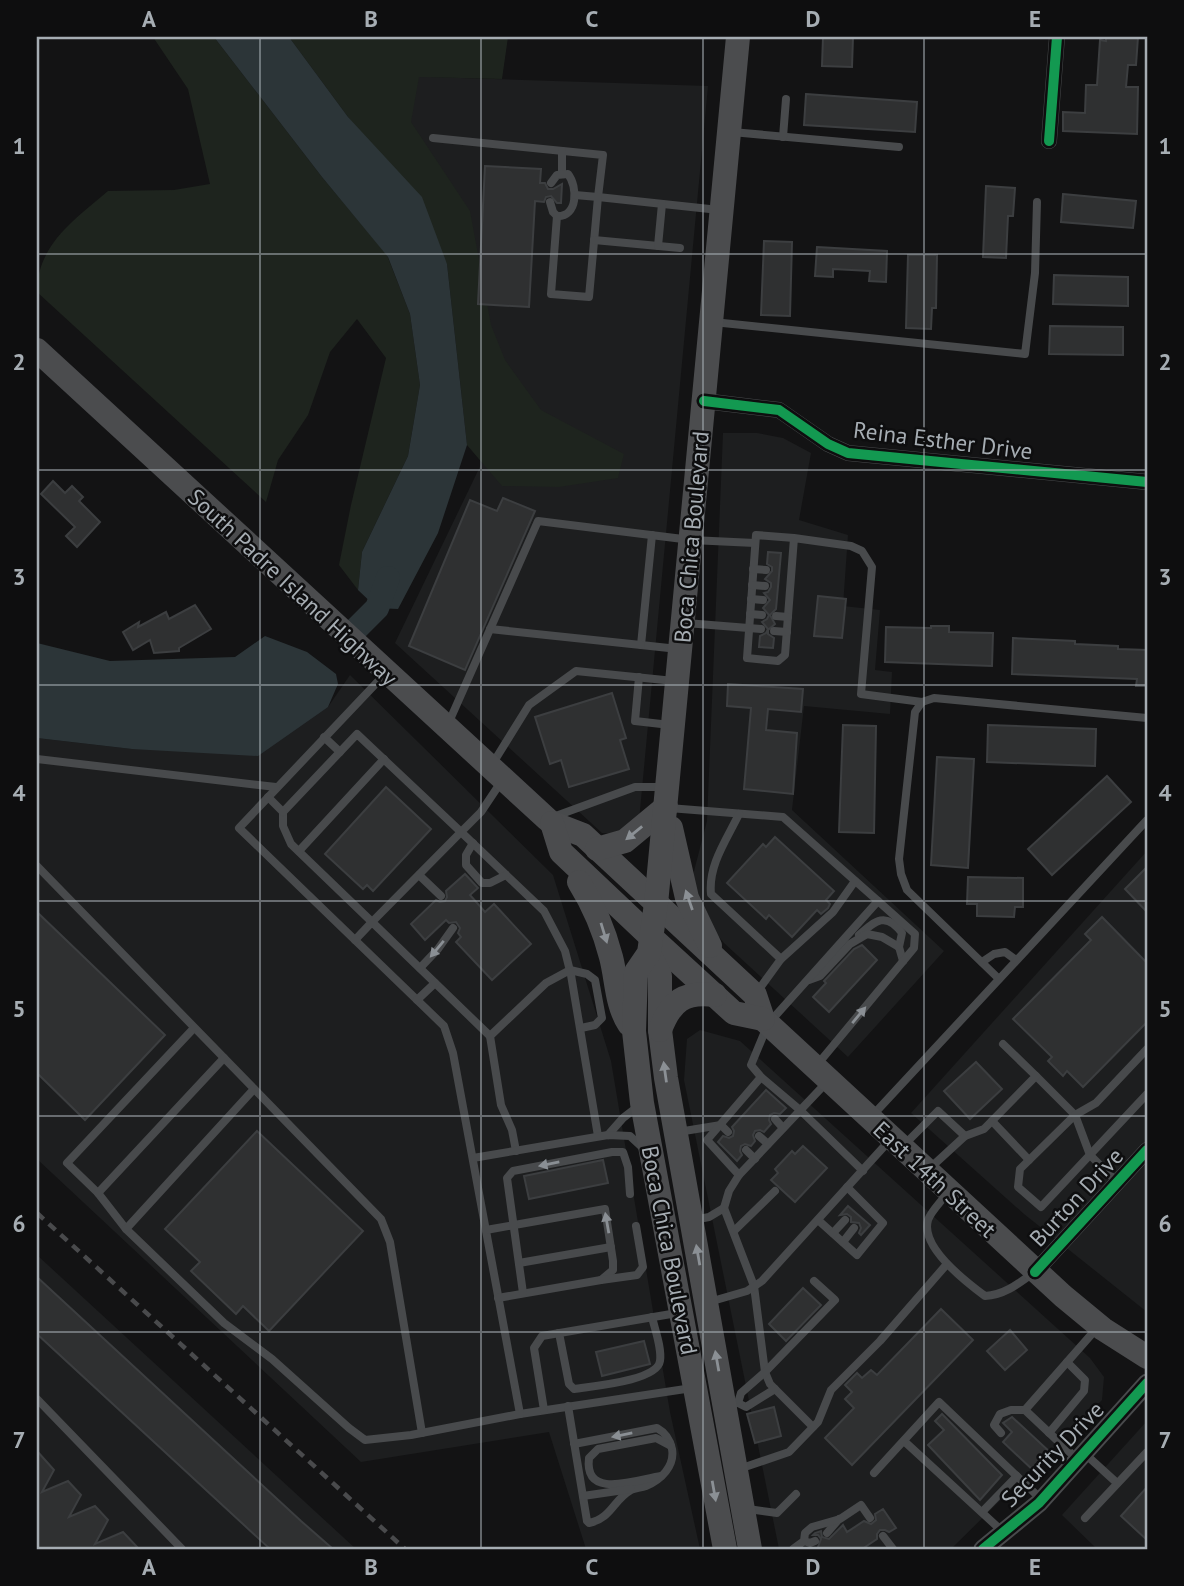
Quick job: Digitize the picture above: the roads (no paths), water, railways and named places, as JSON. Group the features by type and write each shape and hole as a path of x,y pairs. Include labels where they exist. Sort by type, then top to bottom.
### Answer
{"main road":[{"name":"Boca Chica Boulevard","path":"724,1549 642,1103 634,1031 636,972 650,946 656,904 738,37"},
{"name":"South Padre Island Highway","path":"37,349 496,774 549,821 583,835 656,904"},
{"path":"597,849 625,841 667,797"},
{"path":"667,797 687,898 719,962"},
{"path":"549,821 561,852 595,906 611,959 621,1012 634,1031"},
{"path":"561,852 650,946"},
{"name":"East 14th Street","path":"656,904 755,995 765,1021 1035,1272 1099,1325 1147,1357"},
{"name":"Boca Chica Boulevard","path":"650,946 660,976 660,1030 691,1221 706,1303 731,1404 736,1469 750,1549"},
{"name":"East 14th Street","path":"650,946 715,995 734,1013 765,1021"},
{"path":"660,1030 667,1011 678,1000 701,993 715,995"}],"street":[{"path":"1049,141 1057,37"},
{"name":"Reina Esther Drive","path":"704,401 779,410 828,444 848,453 1147,482"},
{"name":"Burton Drive","path":"1035,1272 1147,1150"},
{"name":"Security Drive","path":"983,1549 1042,1500 1147,1383"}],"lane":[{"path":"783,137 786,99"},
{"path":"729,132 899,147"},
{"path":"433,138 603,155 589,297 551,294 557,216"},
{"path":"562,151 562,173"},
{"path":"550,202 552,212 563,217 569,212 575,195 568,174 562,173 554,177 551,183"},
{"path":"575,195 722,210"},
{"path":"711,322 1025,354 1035,273 1037,202"},
{"path":"658,246 662,204"},
{"path":"594,240 680,248"},
{"path":"446,728 538,521 691,540 755,543"},
{"path":"641,645 652,535"},
{"path":"794,538 785,655 778,661 747,658 756,535 794,538 851,546 862,551 872,568 861,694 922,702 934,698 1147,718"},
{"path":"753,569 766,570"},
{"path":"779,571 791,572"},
{"path":"752,585 765,586"},
{"path":"778,587 790,588"},
{"path":"751,599 763,600"},
{"path":"777,602 789,603"},
{"path":"750,614 762,615"},
{"path":"776,616 788,617"},
{"path":"683,622 761,629"},
{"path":"490,629 680,649"},
{"path":"774,631 787,632"},
{"path":"355,940 481,812 529,705 576,671 677,681"},
{"path":"386,673 239,828 444,1026 453,1053 520,1414"},
{"path":"639,677 635,721 673,725"},
{"path":"922,702 915,712 899,859 901,874 907,890 999,979"},
{"path":"516,1151 512,1130 501,1105 490,1036 291,844 283,826 284,811 357,734 544,911 565,951 581,1028 598,1136"},
{"path":"324,737 340,752"},
{"path":"37,759 276,787"},
{"path":"299,851 384,759"},
{"path":"549,821 635,787 739,814 783,817 915,934 914,948 822,1074 800,1110 739,1175 729,1191 724,1208 754,1286 765,1372 775,1389 813,1427"},
{"path":"268,797 284,811"},
{"path":"739,814 713,868 711,894 781,959"},
{"path":"870,1119 1147,820"},
{"path":"472,843 466,855 466,865 482,883 490,883 506,875"},
{"path":"37,866 381,1219 390,1242 422,1433"},
{"path":"419,875 441,896"},
{"path":"755,995 781,959 833,912 855,881"},
{"path":"863,1171 751,1065 765,1021 807,981 878,901"},
{"path":"807,981 820,976 850,944 879,920 891,922 902,933 899,947 903,961"},
{"path":"420,968 453,928"},
{"path":"850,944 867,934 874,934 899,947"},
{"path":"982,962 994,954 1005,952 1016,960"},
{"path":"490,1036 546,983 569,970 587,974 595,980 601,1004 602,1018 595,1025 581,1028"},
{"path":"417,1000 435,983"},
{"path":"194,1028 67,1163 98,1193 126,1229 224,1323 272,1359 365,1440 422,1433 520,1414 696,1387"},
{"path":"1003,1044 1075,1115 1090,1155 1117,1183"},
{"path":"1147,1049 1096,1103 1075,1115 1020,1169 1018,1186 1041,1207 1147,1094"},
{"path":"98,1193 223,1058"},
{"path":"927,1171 965,1136 984,1129 1036,1076"},
{"path":"739,1175 707,1140 761,1077"},
{"path":"126,1229 254,1089"},
{"path":"747,1093 755,1101"},
{"path":"608,1135 642,1103"},
{"path":"734,1110 741,1117"},
{"path":"706,1303 725,1298 762,1281 863,1171 938,1111 965,1136"},
{"path":"775,1119 783,1128"},
{"path":"992,1121 1029,1160"},
{"path":"676,1132 721,1125"},
{"path":"721,1125 728,1132"},
{"path":"472,1158 608,1135 629,1136 653,1157"},
{"path":"760,1136 768,1144"},
{"path":"746,1150 755,1159"},
{"path":"523,1293 507,1178 513,1171 622,1152 628,1167 630,1194"},
{"path":"818,1220 857,1255 883,1223 848,1187"},
{"path":"734,1231 775,1191"},
{"path":"949,1191 928,1219 928,1234 947,1264 985,1296 994,1296 1012,1288 1035,1272"},
{"path":"854,1211 863,1202"},
{"path":"691,1221 709,1217 724,1208"},
{"path":"486,1230 605,1209 612,1270 601,1280"},
{"path":"863,1219 871,1211"},
{"path":"833,1233 845,1220"},
{"path":"498,1298 637,1275 643,1267 636,1226"},
{"path":"843,1242 854,1228"},
{"path":"519,1263 611,1247"},
{"path":"736,1469 789,1452 818,1422 831,1390 880,1341 947,1264"},
{"path":"775,1389 746,1407 731,1404 835,1300 814,1281"},
{"path":"544,1410 534,1348 542,1336 682,1312"},
{"path":"559,1333 569,1384 574,1389 646,1376 657,1368 660,1360 652,1317"},
{"path":"1025,1410 1099,1325"},
{"path":"1049,1433 1084,1391 1085,1380 1067,1362"},
{"path":"37,1399 182,1549"},
{"path":"874,1473 939,1402 1042,1500"},
{"path":"568,1406 589,1522 601,1520 631,1489"},
{"path":"1001,1433 994,1425 1000,1414 1011,1410 1025,1410 1049,1433 1117,1483"},
{"path":"574,1444 657,1428 664,1432 671,1446 672,1463 662,1476 647,1486 583,1496"},
{"path":"662,1476 602,1485 590,1474 589,1458 598,1448 656,1438 671,1446"},
{"path":"904,1441 1004,1532"},
{"path":"1085,1518 1147,1452"},
{"path":"982,1512 1017,1476"},
{"path":"743,1509 778,1513 796,1494"},
{"path":"827,1533 840,1519 861,1505 870,1518"},
{"path":"793,1549 804,1541 805,1533 812,1527 840,1519"},
{"path":"883,1536 893,1549"},
{"path":"804,1541 815,1541"}],"waterway":[{"path":"356,629 377,608 388,578"}],"railway":[{"path":"37,1213 405,1549"}]}
